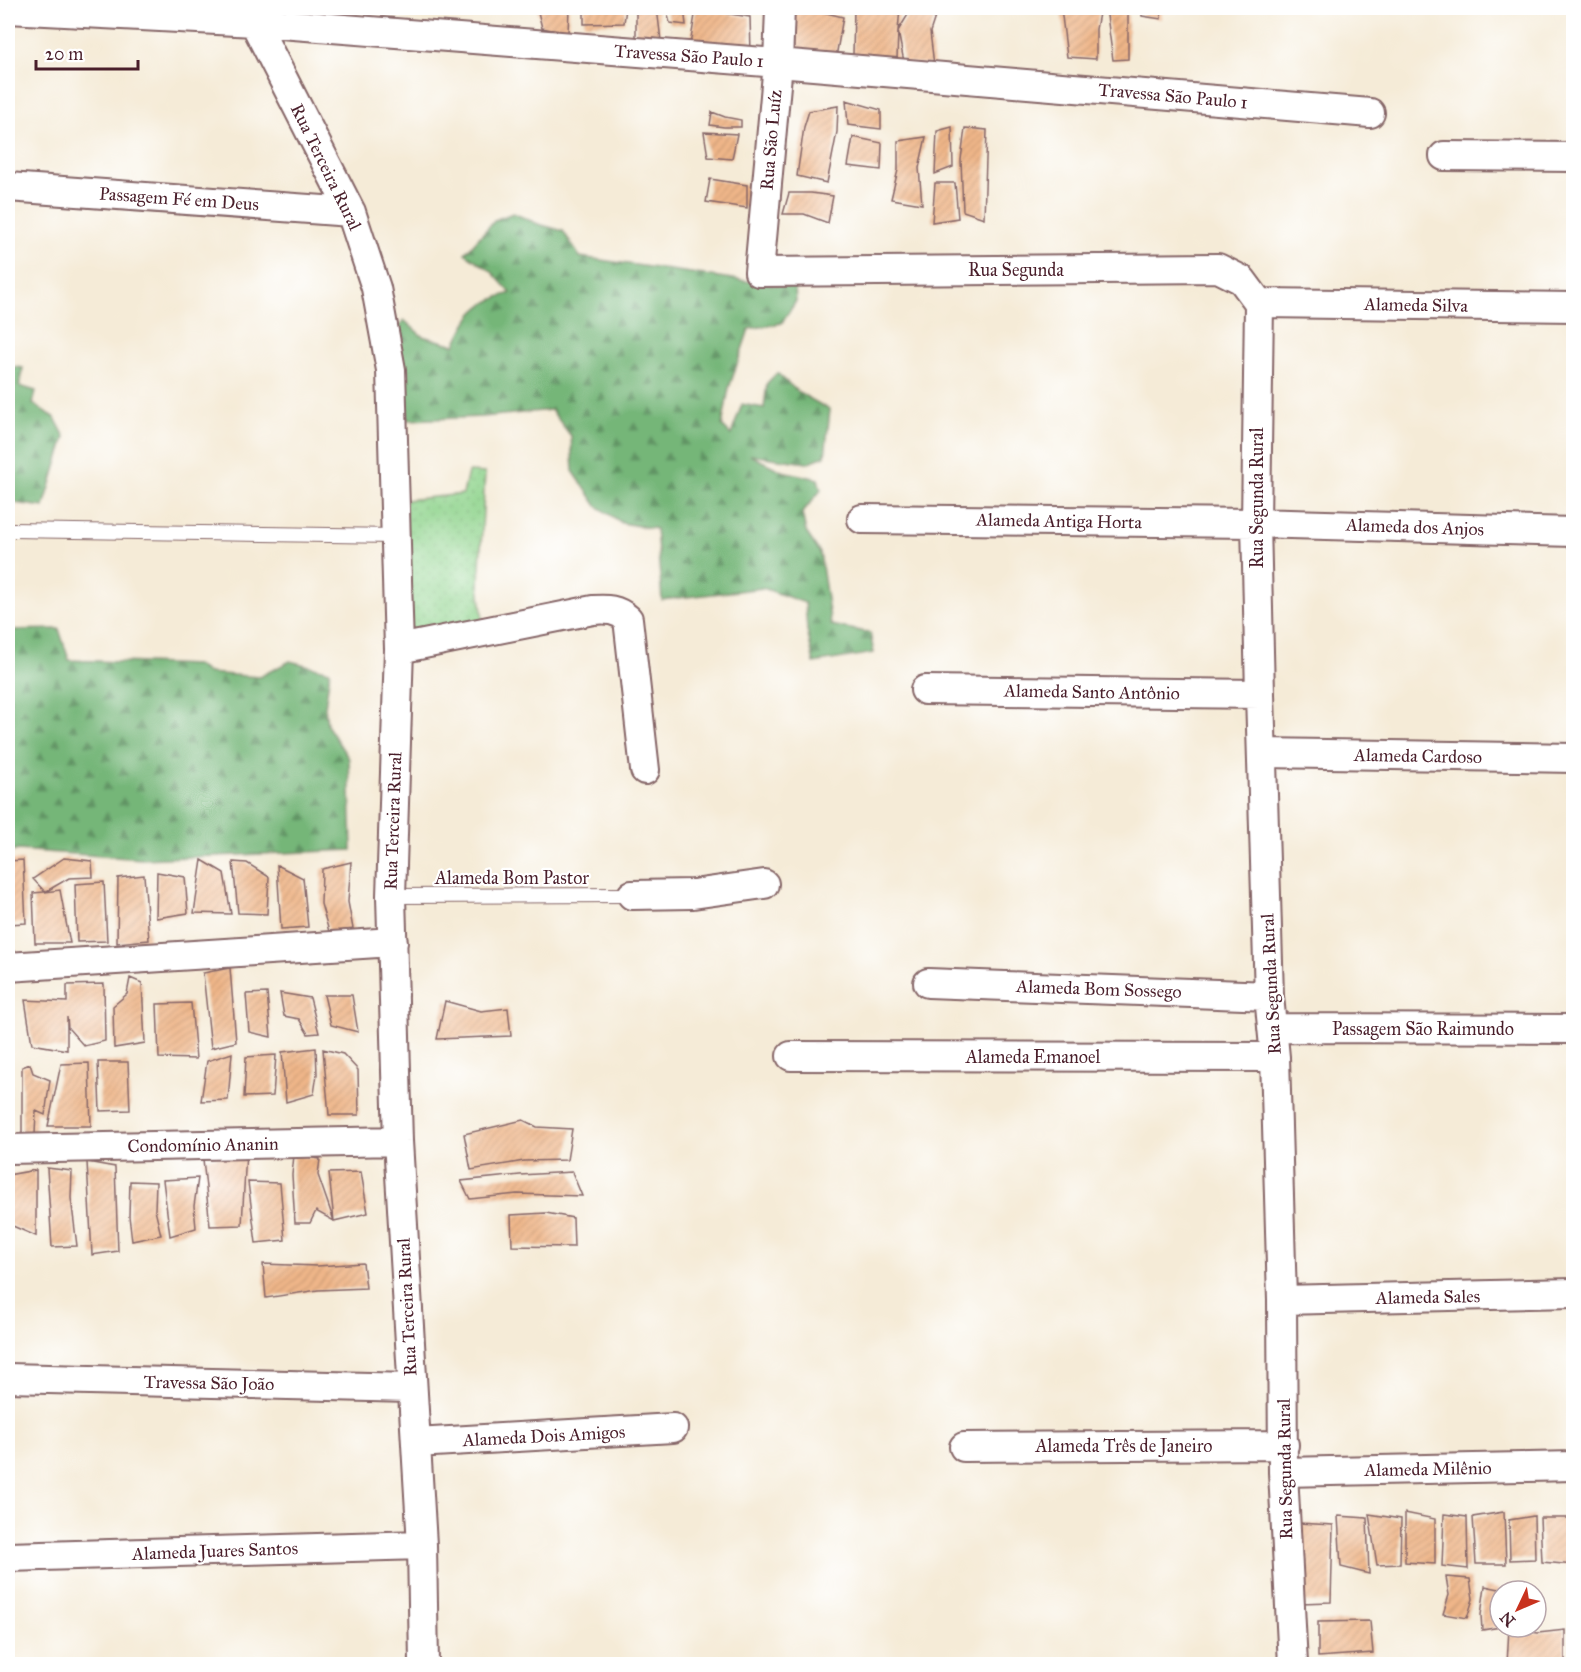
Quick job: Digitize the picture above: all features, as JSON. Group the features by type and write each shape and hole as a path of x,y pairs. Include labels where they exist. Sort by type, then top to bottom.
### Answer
{"street":[{"name":"Rua São Luíz","path":"759,272 778,63 780,8"},
{"name":"Travessa São Paulo 1","path":"8,9 251,15 778,63 1370,113"},
{"name":"Rua Terceira Rural","path":"251,15 351,212 376,288 391,370 399,649 391,896 398,1141 422,1545 424,1665"},
{"path":"1444,156 1574,158"},
{"name":"Passagem Fé em Deus","path":"8,187 351,212"},
{"name":"Rua Segunda","path":"759,272 1218,268 1242,280 1258,303"},
{"name":"Alameda Silva","path":"1258,303 1574,307"},
{"name":"Rua Segunda Rural","path":"1258,303 1256,523 1260,694 1269,996 1275,1057 1284,1459 1293,1665"},
{"name":"Alameda Antiga Horta","path":"862,519 1256,523"},
{"name":"Alameda dos Anjos","path":"1256,523 1574,532"},
{"path":"399,649 593,610 611,609 620,612 628,619 645,770"},
{"name":"Alameda Santo Antônio","path":"925,690 1260,694"},
{"name":"Alameda Cardoso","path":"1262,753 1574,758"},
{"path":"632,895 693,894 764,885"},
{"path":"8,967 393,942"},
{"name":"Alameda Bom Sossego","path":"928,983 1269,996"},
{"name":"Passagem São Raimundo","path":"1272,1028 1574,1029"},
{"name":"Alameda Emanoel","path":"791,1056 1275,1057"},
{"name":"Condomínio Ananin","path":"8,1149 398,1141"},
{"name":"Alameda Sales","path":"1282,1300 1574,1293"},
{"name":"Travessa São João","path":"8,1378 411,1388"},
{"name":"Alameda Dois Amigos","path":"416,1443 673,1428"},
{"name":"Alameda Três de Janeiro","path":"964,1447 1284,1459"},
{"name":"Alameda Milênio","path":"1284,1459 1574,1466"},
{"name":"Alameda Juares Santos","path":"8,1557 422,1545"}],"lane":[{"path":"12,530 395,536"},
{"name":"Alameda Bom Pastor","path":"391,896 632,895"}],"green space":[{"path":"513,213 538,224 563,231 580,257 795,288 796,301 782,323 749,329 729,388 722,426 731,435 742,404 764,408 767,383 777,373 798,392 830,410 825,456 807,463 750,455 782,471 818,479 821,490 802,513 806,532 820,553 831,625 870,633 874,653 814,663 807,630 805,603 763,588 662,600 656,529 622,523 597,506 573,471 571,436 551,410 483,417 407,420 397,329 404,320 422,336 455,345 475,311 490,301 511,293 491,271 465,253 495,220"},
{"path":"8,366 23,368 19,386 36,391 33,404 55,418 65,437 44,507 8,502"},
{"path":"468,472 485,473 479,585 483,622 405,640 406,500 463,494"},
{"path":"59,629 69,660 196,665 208,673 259,677 290,661 330,671 325,707 327,725 349,759 352,850 142,859 18,850 8,853 8,630"}],"building":[{"path":"537,8 569,8 568,33 542,28"},
{"path":"584,8 626,8 624,23 584,24"},
{"path":"636,8 657,8 662,49 636,49"},
{"path":"666,8 684,8 686,25 670,23"},
{"path":"792,8 806,8 843,17 835,63 794,54"},
{"path":"854,8 900,8 897,59 853,55"},
{"path":"912,8 938,8 930,32 934,65 904,62 898,31"},
{"path":"1061,8 1100,8 1096,29 1096,59 1067,57"},
{"path":"1106,8 1128,8 1128,59 1113,60"},
{"path":"1141,8 1162,8 1161,19 1142,16"},
{"path":"696,9 750,17 751,53 690,45"},
{"path":"846,100 881,110 881,129 848,125"},
{"path":"838,106 837,132 827,183 797,176 804,127 809,111"},
{"path":"712,112 741,120 741,127 710,125"},
{"path":"952,127 953,167 935,174 937,131"},
{"path":"965,128 987,130 984,218 963,211 961,160"},
{"path":"704,132 737,134 732,159 708,157"},
{"path":"853,137 882,143 881,170 848,166"},
{"path":"926,137 919,168 922,204 891,199 898,170 898,141"},
{"path":"710,179 747,185 747,208 706,202"},
{"path":"935,183 955,183 958,218 932,222"},
{"path":"789,193 833,196 828,223 804,214 783,214"},
{"path":"64,858 92,861 93,877 69,878 45,892 33,879"},
{"path":"23,860 26,923 8,924 8,861"},
{"path":"202,860 224,873 231,914 194,913"},
{"path":"233,862 247,863 269,877 267,914 238,913"},
{"path":"351,862 348,902 354,934 330,935 321,904 322,869"},
{"path":"277,865 303,878 308,927 281,929"},
{"path":"157,872 185,877 188,913 156,918"},
{"path":"144,875 149,940 117,943 118,878"},
{"path":"104,882 107,941 77,942 75,884"},
{"path":"60,890 70,943 35,943 33,893"},
{"path":"230,968 236,1042 211,1048 203,973"},
{"path":"130,978 142,983 145,1043 114,1048 113,1006 127,994"},
{"path":"104,984 105,1041 84,1046 68,1028 67,1017 67,1050 32,1044 25,1000 67,1002 67,985"},
{"path":"267,993 271,1037 249,1032 246,994"},
{"path":"280,993 310,998 319,1033 308,1034 299,1019 284,1016"},
{"path":"324,995 352,995 358,1032 331,1025"},
{"path":"445,1001 481,1011 508,1008 511,1036 437,1039"},
{"path":"191,1003 196,1059 159,1058 157,1004"},
{"path":"316,1048 317,1074 314,1094 286,1102 282,1052"},
{"path":"323,1049 343,1054 358,1070 359,1115 329,1115"},
{"path":"232,1053 228,1100 201,1101 207,1061"},
{"path":"276,1055 273,1096 244,1097 246,1057"},
{"path":"98,1062 128,1062 130,1110 100,1111"},
{"path":"89,1063 91,1126 48,1126 61,1064"},
{"path":"30,1064 33,1073 50,1080 45,1115 36,1111 35,1135 22,1141 22,1067"},
{"path":"523,1120 537,1127 572,1129 567,1160 524,1161 471,1170 464,1134"},
{"path":"246,1151 242,1225 210,1226 203,1159"},
{"path":"294,1155 320,1159 318,1175 334,1221 316,1211 310,1223 295,1223 292,1175"},
{"path":"87,1162 115,1167 118,1251 92,1255"},
{"path":"47,1168 72,1171 71,1198 77,1246 52,1247"},
{"path":"36,1170 36,1236 8,1224 8,1175"},
{"path":"361,1172 368,1213 334,1221 329,1173"},
{"path":"572,1172 582,1196 517,1194 470,1199 461,1181 520,1175"},
{"path":"198,1178 194,1206 196,1228 170,1236 163,1180"},
{"path":"130,1181 156,1182 155,1210 161,1235 132,1241 129,1216"},
{"path":"248,1182 280,1183 285,1240 256,1243"},
{"path":"546,1213 573,1218 574,1247 512,1246 511,1215"},
{"path":"363,1263 366,1288 318,1290 266,1298 263,1264 317,1266"},
{"path":"1504,1512 1506,1564 1476,1564 1473,1517"},
{"path":"1405,1513 1435,1519 1435,1564 1405,1562"},
{"path":"1369,1514 1401,1519 1400,1564 1377,1565"},
{"path":"1444,1514 1467,1517 1468,1569 1442,1566"},
{"path":"1338,1516 1367,1518 1369,1574 1341,1567"},
{"path":"1534,1516 1535,1559 1510,1560 1509,1520"},
{"path":"1540,1518 1571,1518 1570,1562 1574,1544 1574,1565 1542,1562"},
{"path":"1298,1523 1333,1525 1331,1602 1300,1603"},
{"path":"1446,1577 1470,1579 1473,1599 1467,1618 1443,1614 1449,1595"},
{"path":"1485,1586 1488,1587 1488,1629 1482,1630 1481,1615"},
{"path":"1370,1621 1373,1653 1318,1657 1318,1622"},
{"path":"1565,1630 1565,1664 1507,1664 1508,1639 1548,1639 1548,1632"}]}
